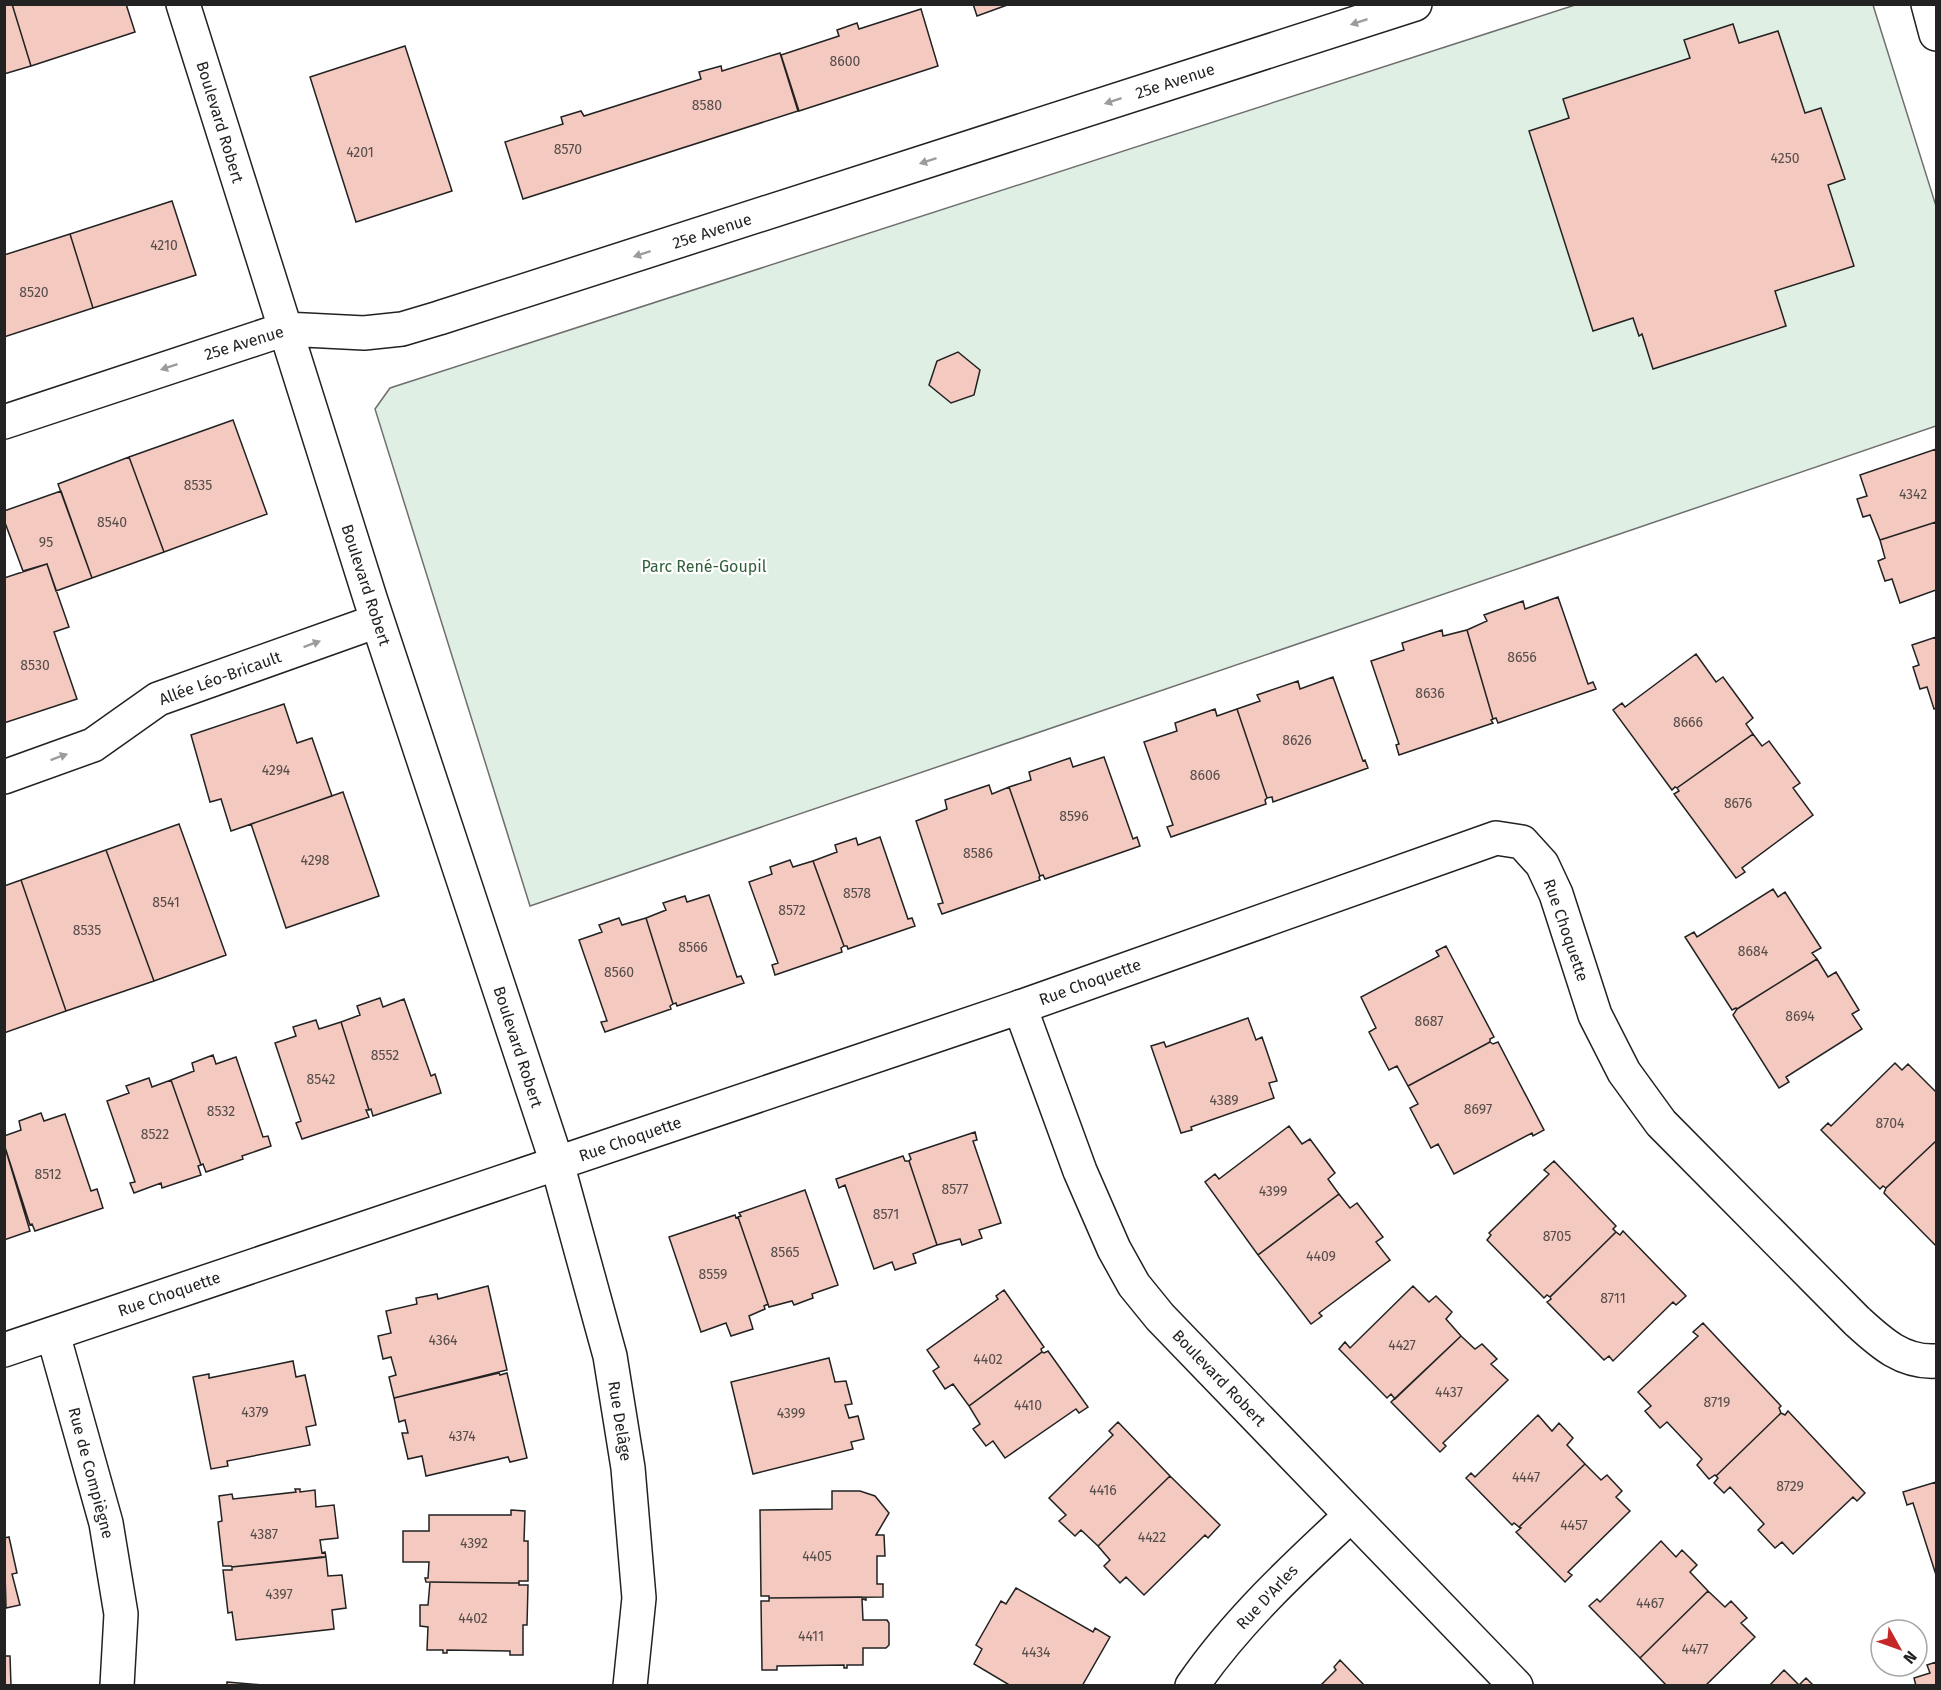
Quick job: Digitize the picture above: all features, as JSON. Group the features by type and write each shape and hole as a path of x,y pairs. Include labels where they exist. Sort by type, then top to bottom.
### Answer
{"street":[{"name":"Boulevard Robert","path":"183,4 377,621 557,1163"},
{"name":"25e Avenue","path":"4,422 285,329 364,333 402,329 430,321 1415,4"},
{"path":"1928,4 1936,34"},
{"name":"Allée Léo-Bricault","path":"4,777 93,745 158,699 377,621"},
{"name":"Rue Choquette","path":"4,1350 1020,1007 1496,838 1522,842 1542,864 1556,894 1595,1015 1624,1072 1661,1123 1857,1321 1888,1349 1925,1362 1936,1361"},
{"name":"Boulevard Robert","path":"1020,1007 1080,1171 1114,1249 1134,1285 1160,1317 1516,1686"},
{"name":"Rue Delâge","path":"557,1163 610,1356 628,1468 639,1598 630,1686"},
{"name":"Rue de Compiègne","path":"53,1334 106,1523 121,1614 117,1686"},
{"name":"Rue D'Arles","path":"1192,1686 1234,1633 1294,1567 1350,1515"}],"green space":[{"name":"Parc René-Goupil","path":"1575,5 1873,5 1936,206 1936,426 530,906 375,409 390,388"}],"building":[{"path":"4,4 12,4 31,66 4,74"},
{"path":"12,4 126,4 135,32 31,66"},
{"path":"973,4 1010,4 977,16"},
{"path":"921,9 938,66 799,111 781,55 839,36 837,30 857,23 859,29"},
{"path":"1733,24 1739,43 1778,31 1805,113 1821,108 1845,179 1828,185 1854,266 1775,291 1786,326 1653,369 1642,334 1639,336 1633,318 1593,331 1529,131 1569,118 1563,99 1690,58 1684,40"},
{"path":"405,46 452,191 356,222 310,77"},
{"path":"780,53 798,111 523,199 505,142 563,124 561,117 581,111 584,116 701,79 699,72 721,66 722,71"},
{"path":"172,201 196,275 93,308 70,234"},
{"path":"70,234 93,308 4,337 4,255"},
{"path":"958,352 980,370 974,395 951,403 929,385 937,361"},
{"path":"233,420 267,514 164,552 129,457"},
{"path":"1936,449 1936,522 1880,540 1870,515 1863,517 1857,499 1867,496 1860,475"},
{"path":"129,457 164,552 92,578 58,484"},
{"path":"61,491 92,578 56,591 47,564 23,571 4,520 4,511"},
{"path":"1936,522 1936,590 1900,603 1892,579 1885,581 1878,561 1885,558 1880,540"},
{"path":"47,564 69,627 54,632 77,699 4,723 4,578"},
{"path":"1558,597 1588,684 1593,682 1596,689 1498,723 1496,718 1493,719 1467,630 1487,621 1484,615 1523,601 1525,609"},
{"path":"1442,630 1443,636 1467,630 1493,723 1399,755 1396,745 1399,744 1371,661 1404,650 1402,643"},
{"path":"1936,637 1936,708 1934,709 1927,687 1920,689 1913,667 1919,665 1912,645"},
{"path":"1696,654 1716,682 1723,677 1753,718 1746,724 1753,734 1672,790 1613,710 1622,703 1625,707"},
{"path":"1333,677 1363,761 1365,760 1368,768 1273,802 1272,797 1267,798 1237,709 1260,701 1257,695 1298,681 1300,689"},
{"path":"284,704 297,743 312,738 332,796 231,831 221,799 210,802 191,735"},
{"path":"1215,709 1217,716 1237,709 1267,798 1266,804 1171,837 1167,827 1173,825 1144,742 1177,731 1175,723"},
{"path":"1753,734 1762,746 1769,741 1800,783 1793,788 1813,815 1742,868 1745,872 1736,878 1674,794 1679,791 1677,788"},
{"path":"1104,757 1133,839 1137,837 1140,846 1045,879 1043,875 1040,876 1009,787 1031,780 1029,772 1070,758 1073,767"},
{"path":"989,785 992,794 1009,787 1040,880 942,914 938,904 943,903 916,821 947,809 945,800"},
{"path":"343,792 379,896 286,928 251,824"},
{"path":"179,824 226,955 154,981 106,850"},
{"path":"880,837 908,919 912,918 915,926 848,949 844,946 813,861 837,852 835,845 856,838 858,845"},
{"path":"106,850 154,981 66,1011 21,880"},
{"path":"790,860 793,867 813,861 844,946 841,948 842,952 775,975 772,965 778,963 749,882 772,874 770,867"},
{"path":"21,880 66,1011 4,1033 4,886"},
{"path":"1773,889 1778,897 1785,892 1821,948 1812,953 1817,959 1732,1010 1685,937 1694,932 1697,937"},
{"path":"709,895 737,977 741,976 744,983 677,1006 676,1003 673,1004 646,918 666,910 663,903 685,896 687,902"},
{"path":"619,918 622,925 646,918 673,1004 670,1006 671,1009 605,1032 601,1022 607,1021 579,940 602,932 599,925"},
{"path":"1446,946 1494,1037 1490,1039 1490,1042 1408,1086 1397,1066 1389,1070 1369,1032 1376,1028 1361,997 1439,956 1436,951"},
{"path":"1817,959 1828,977 1836,972 1859,1010 1852,1014 1862,1029 1786,1077 1789,1082 1779,1088 1733,1015 1737,1009"},
{"path":"380,998 383,1007 404,999 431,1076 435,1074 441,1093 373,1116 371,1109 369,1110 341,1022 360,1015 357,1006"},
{"path":"1248,1018 1256,1040 1262,1037 1277,1081 1269,1083 1274,1098 1191,1127 1192,1130 1181,1133 1151,1046 1164,1042 1166,1047"},
{"path":"316,1020 319,1029 341,1022 369,1110 366,1110 369,1117 302,1139 296,1123 301,1121 275,1043 296,1036 293,1027"},
{"path":"1490,1042 1493,1044 1498,1042 1544,1130 1533,1136 1532,1133 1454,1174 1438,1144 1431,1148 1410,1108 1418,1104 1408,1086"},
{"path":"213,1055 216,1064 236,1057 263,1137 268,1136 271,1146 206,1172 203,1164 201,1165 171,1080 194,1071 192,1063"},
{"path":"1895,1063 1902,1070 1908,1064 1936,1092 1936,1141 1886,1188 1883,1186 1880,1189 1821,1130 1828,1123 1831,1126"},
{"path":"149,1078 152,1087 171,1080 201,1165 198,1166 201,1175 162,1188 161,1183 134,1193 130,1183 135,1182 107,1101 129,1093 126,1086"},
{"path":"41,1113 44,1121 65,1114 91,1191 97,1189 103,1208 35,1231 32,1224 30,1225 4,1144 4,1136 21,1130 19,1121"},
{"path":"1289,1126 1302,1144 1310,1139 1335,1173 1328,1179 1339,1194 1258,1255 1205,1182 1215,1174 1219,1179"},
{"path":"975,1132 977,1140 973,1141 1001,1223 979,1230 982,1238 962,1245 960,1239 937,1245 909,1161 911,1159 909,1154"},
{"path":"1936,1141 1936,1246 1884,1193 1886,1188"},
{"path":"4,1144 30,1231 4,1240"},
{"path":"903,1156 905,1161 909,1161 937,1245 913,1254 916,1263 895,1270 892,1262 874,1269 845,1185 839,1188 836,1179"},
{"path":"1554,1161 1616,1226 1613,1229 1616,1232 1550,1297 1547,1295 1544,1298 1487,1240 1491,1235 1489,1233 1549,1174 1544,1170"},
{"path":"805,1190 838,1285 812,1294 813,1298 794,1305 792,1301 769,1307 738,1217 741,1216 739,1213"},
{"path":"1339,1194 1350,1208 1357,1203 1383,1237 1376,1242 1390,1260 1319,1313 1322,1316 1311,1324 1258,1255"},
{"path":"735,1215 736,1218 738,1217 768,1304 764,1306 765,1309 749,1316 753,1329 731,1336 726,1323 701,1332 669,1237"},
{"path":"1623,1231 1686,1296 1676,1305 1673,1302 1613,1361 1609,1356 1604,1360 1547,1302 1616,1232 1620,1235"},
{"path":"488,1286 507,1370 394,1398 389,1377 396,1375 391,1357 383,1359 378,1336 391,1333 386,1311 417,1304 416,1298 437,1294 438,1299"},
{"path":"1413,1286 1429,1302 1436,1296 1452,1312 1446,1319 1461,1336 1395,1399 1391,1394 1387,1398 1339,1349 1345,1342 1350,1348"},
{"path":"1004,1290 1044,1347 1041,1349 1042,1352 969,1406 953,1384 945,1389 933,1371 939,1367 927,1350 998,1299 996,1296"},
{"path":"1703,1323 1781,1406 1779,1408 1781,1413 1716,1476 1709,1479 1697,1465 1702,1459 1667,1422 1660,1428 1645,1411 1651,1406 1638,1392 1698,1336 1693,1332"},
{"path":"1461,1336 1475,1349 1482,1344 1497,1359 1491,1364 1508,1380 1443,1443 1446,1446 1440,1452 1391,1402"},
{"path":"1048,1351 1088,1407 1079,1413 1076,1409 1005,1458 993,1441 986,1446 973,1429 980,1424 969,1406 1042,1352"},
{"path":"829,1358 835,1382 846,1381 852,1404 845,1405 849,1418 858,1416 864,1439 851,1442 853,1449 753,1474 731,1382"},
{"path":"293,1361 296,1377 305,1375 316,1425 306,1427 310,1445 227,1461 228,1466 211,1469 193,1377 209,1374 209,1378"},
{"path":"499,1373 500,1375 507,1373 527,1458 510,1462 508,1457 426,1476 422,1456 408,1459 402,1433 408,1433 405,1420 399,1422 394,1398"},
{"path":"1788,1411 1865,1493 1857,1501 1853,1497 1793,1554 1782,1542 1775,1548 1758,1530 1764,1524 1730,1487 1724,1493 1714,1483 1718,1478 1716,1476 1781,1413 1785,1415"},
{"path":"1538,1415 1552,1431 1559,1423 1573,1438 1567,1445 1585,1464 1519,1527 1514,1523 1512,1525 1466,1478 1471,1473 1475,1477"},
{"path":"1118,1422 1170,1476 1098,1546 1081,1530 1075,1536 1059,1521 1066,1515 1049,1498 1113,1435 1109,1431"},
{"path":"1585,1464 1601,1480 1607,1475 1622,1491 1616,1497 1630,1511 1568,1572 1572,1575 1565,1582 1516,1532"},
{"path":"1170,1476 1220,1525 1208,1538 1205,1535 1144,1595 1126,1577 1120,1583 1104,1566 1110,1560 1098,1546"},
{"path":"1936,1482 1936,1575 1913,1503 1907,1505 1903,1492"},
{"path":"295,1489 300,1489 300,1492 315,1490 316,1507 334,1505 338,1538 320,1540 322,1553 325,1552 326,1557 223,1566 218,1522 222,1521 219,1496 232,1494 233,1499 296,1492"},
{"path":"832,1491 860,1491 875,1496 889,1513 876,1535 884,1535 885,1556 877,1556 877,1584 883,1584 883,1597 769,1598 769,1596 761,1596 760,1510 832,1509"},
{"path":"511,1510 525,1511 524,1541 528,1541 528,1581 519,1581 519,1583 426,1582 429,1562 403,1562 403,1531 429,1531 429,1515 511,1515"},
{"path":"9,1537 17,1573 12,1574 20,1605 6,1608 4,1538"},
{"path":"1661,1541 1676,1557 1682,1550 1697,1565 1690,1572 1708,1591 1640,1658 1589,1606 1597,1599 1600,1602"},
{"path":"326,1557 328,1576 342,1575 346,1608 332,1610 334,1629 236,1640 232,1612 228,1613 223,1570"},
{"path":"430,1582 528,1585 527,1625 523,1625 523,1655 510,1655 510,1651 447,1650 447,1653 443,1653 443,1650 427,1650 428,1627 420,1626 420,1605 428,1605"},
{"path":"1016,1588 1093,1632 1095,1628 1110,1637 1082,1686 1011,1686 974,1664 982,1649 976,1645 1001,1601 1006,1604"},
{"path":"1708,1591 1725,1607 1731,1601 1747,1618 1741,1623 1755,1637 1705,1686 1667,1686 1640,1658"},
{"path":"769,1598 866,1598 866,1600 862,1599 863,1620 887,1620 889,1623 889,1645 886,1648 863,1648 863,1665 847,1665 847,1668 844,1668 844,1665 777,1666 777,1670 762,1670 761,1601 769,1601"},
{"path":"4,1656 10,1656 11,1686 4,1686"},
{"path":"1340,1660 1365,1686 1320,1686 1336,1670 1334,1667"},
{"path":"1936,1662 1936,1686 1916,1686 1914,1678 1929,1678 1929,1664"},
{"path":"1784,1670 1799,1685 1806,1678 1814,1686 1769,1686"},
{"path":"227,1682 274,1686 227,1686"}]}
